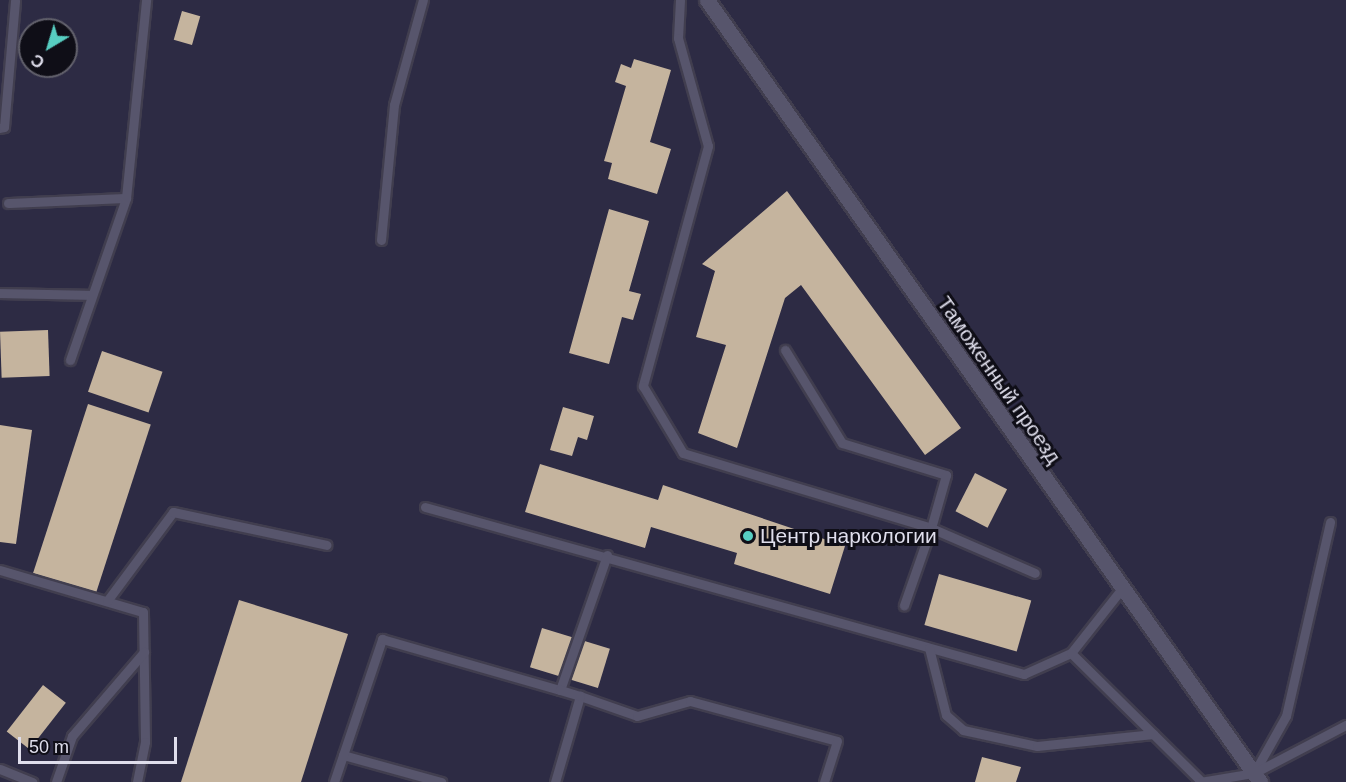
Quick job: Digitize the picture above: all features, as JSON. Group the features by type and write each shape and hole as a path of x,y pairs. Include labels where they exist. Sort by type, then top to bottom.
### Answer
{"street":[{"name":"Таможенный проезд","path":"707,0 1120,591 1257,777"}],"lane":[{"path":"0,128 4,127 15,0"},
{"path":"70,360 126,198 146,0"},
{"path":"381,240 394,105 423,0"},
{"path":"680,0 678,38 708,146 643,386 683,453 931,528 1035,573"},
{"path":"8,203 126,198"},
{"path":"0,293 92,295"},
{"path":"785,350 842,443 946,475 931,528 904,606"},
{"path":"426,507 608,555 1024,674 1071,653 1120,591"},
{"path":"107,602 173,512 327,545"},
{"path":"1257,777 1286,716 1330,522"},
{"path":"560,690 608,555"},
{"path":"0,570 143,612 145,742 137,782"},
{"path":"334,782 382,639 580,696 638,716 690,701 837,741 824,782"},
{"path":"929,648 946,715 963,730 1037,746 1153,734"},
{"path":"56,782 72,736 144,652"},
{"path":"1071,653 1201,781 1257,777 1346,725"},
{"path":"555,782 580,696"},
{"path":"343,755 441,782"},
{"path":"0,769 32,782"}],"shaded area":[{"path":"0,0 1346,0 1346,782 0,782"}],"building":[{"path":"182,11 200,16 192,45 174,40"},
{"path":"634,59 671,70 650,142 671,149 657,194 608,179 612,163 604,161 626,86 615,82 621,64 631,68"},
{"path":"787,191 961,428 925,455 801,285 785,298 737,448 698,433 726,345 696,337 715,271 702,264"},
{"path":"609,209 649,221 629,291 641,294 633,320 622,317 609,364 569,353"},
{"path":"48,330 50,376 2,378 0,332"},
{"path":"102,351 163,372 149,412 88,392"},
{"path":"88,404 151,424 96,594 33,573"},
{"path":"563,407 594,416 587,440 578,437 572,456 550,450"},
{"path":"0,425 32,430 16,544 0,542"},
{"name":"Центр наркологии","path":"540,464 658,500 663,485 845,546 830,594 734,564 737,553 651,527 645,548 525,512"},
{"path":"975,473 1007,489 988,528 955,511"},
{"path":"939,574 1031,600 1017,651 924,625"},
{"path":"239,600 348,634 301,782 181,782"},
{"path":"542,628 610,649 598,688 530,667"},
{"path":"43,685 66,703 30,749 7,731"},
{"path":"982,757 1021,767 1016,782 975,782"}],"place":[{"name":"Центр наркологии","path":"748,536"}]}
